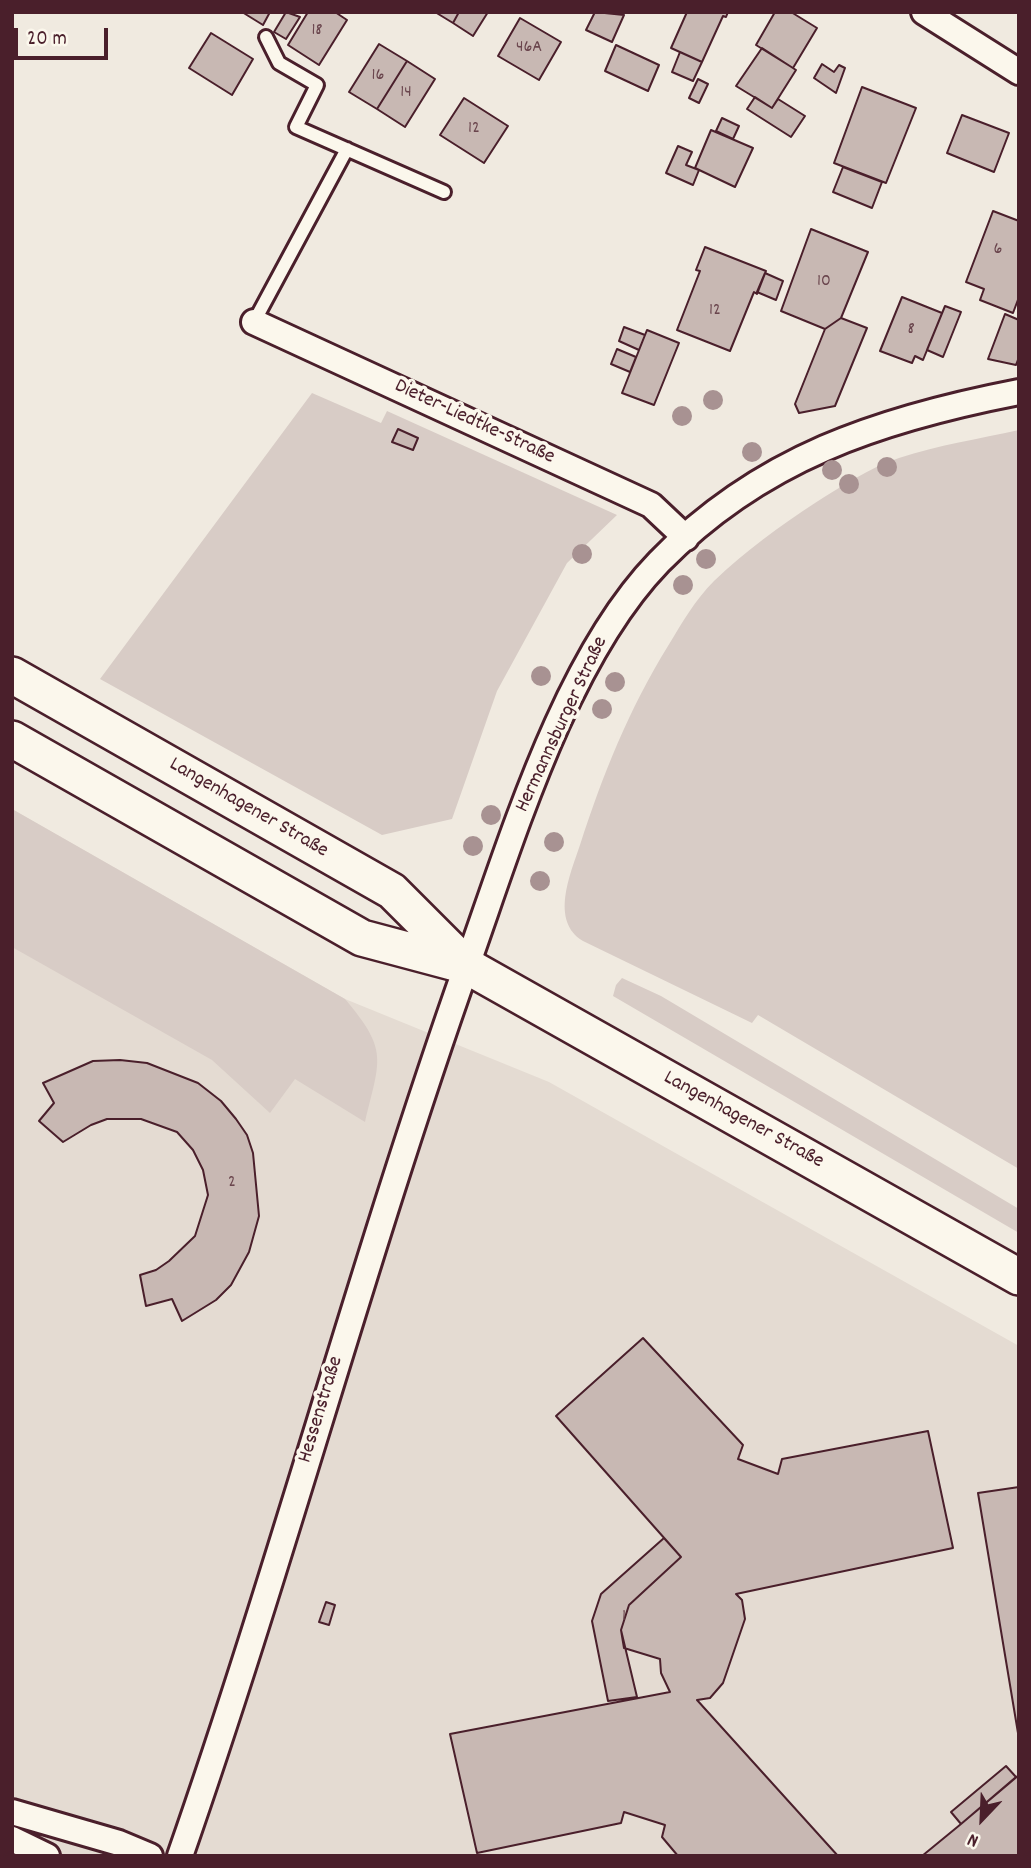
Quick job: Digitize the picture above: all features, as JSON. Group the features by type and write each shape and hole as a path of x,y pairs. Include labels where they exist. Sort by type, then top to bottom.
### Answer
{"main road":[{"name":"Langenhagener Straße","path":"12,675 392,891 467,966"},
{"name":"Langenhagener Straße","path":"12,739 362,938 467,966 1019,1276"}],"street":[{"path":"924,12 1019,72"},
{"name":"Dieter-Liedtke-Straße","path":"254,322 651,505 685,538"},
{"name":"Hermannsburger Straße","path":"467,966 514,830 589,660 621,608 658,563 753,483 844,438 947,406 1019,392"},
{"name":"Hessenstraße","path":"180,1856 434,1054 467,966"},
{"path":"12,1812 119,1843 150,1856"},
{"path":"12,1839 47,1856"}],"lane":[{"path":"266,37 279,63 317,85 296,127 444,192"},
{"path":"254,322 347,149"}],"shaded area":[{"path":"312,393 381,423 387,411 617,515 567,563 497,691 452,819 382,835 100,679"},
{"path":"1019,430 1019,1169 758,1015 752,1023 583,941 567,922 565,897 589,819 629,718 678,629 707,588 750,549 789,520 877,467 929,449"},
{"path":"12,809 345,999 549,1082 1019,1346 1019,1856 12,1856"},
{"path":"12,809 345,999 369,1031 377,1056 377,1069 365,1122 295,1079 270,1113 212,1060 12,947"},
{"path":"622,978 661,996 1019,1209 1019,1233 613,996 616,985"}],"building":[{"path":"242,12 270,12 263,25"},
{"path":"286,12 300,17 286,39 274,32"},
{"path":"308,12 335,12 347,20 319,65 288,45"},
{"path":"435,12 459,12 453,23"},
{"path":"459,12 488,12 473,36 453,23"},
{"path":"595,12 624,15 612,42 586,30"},
{"path":"687,12 728,12 726,17 723,16 702,62 671,48"},
{"path":"775,12 791,12 817,28 793,68 756,45"},
{"path":"520,18 561,42 539,80 498,56"},
{"path":"211,33 253,59 232,95 189,68"},
{"path":"379,44 407,61 377,109 349,92"},
{"path":"616,45 659,65 648,91 605,71"},
{"path":"762,48 796,70 772,108 736,86"},
{"path":"680,52 702,62 693,81 672,72"},
{"path":"407,61 435,79 405,127 377,109"},
{"path":"822,64 834,72 839,65 845,68 836,93 814,78"},
{"path":"698,79 708,84 699,103 689,98"},
{"path":"862,87 916,108 886,183 834,163"},
{"path":"755,97 772,108 778,99 805,116 791,137 747,109"},
{"path":"464,98 508,126 484,163 440,135"},
{"path":"962,115 1009,133 994,172 947,153"},
{"path":"722,118 739,126 733,139 716,131"},
{"path":"711,130 753,148 735,187 695,168"},
{"path":"678,146 692,152 686,165 699,170 693,185 666,173"},
{"path":"843,167 882,182 872,208 833,192"},
{"path":"993,211 1019,221 1019,297 1013,313 980,300 984,289 966,282"},
{"path":"811,229 868,252 841,318 825,329 781,311"},
{"path":"705,247 766,271 757,294 754,292 730,351 677,330 700,271 696,270"},
{"path":"765,273 783,281 776,300 757,292"},
{"path":"902,297 942,313 923,360 915,356 912,363 880,351"},
{"path":"945,306 961,312 943,357 927,350"},
{"path":"1005,314 1019,320 1019,357 1016,365 988,359"},
{"path":"841,318 867,328 835,406 799,413 795,404 825,329"},
{"path":"624,327 645,335 639,350 619,341"},
{"path":"647,330 679,343 654,405 622,393"},
{"path":"617,349 636,357 630,372 611,364"},
{"path":"398,429 418,438 413,450 392,442"},
{"path":"93,1061 147,1063 198,1083 221,1101 236,1119 247,1135 253,1153 259,1216 249,1252 231,1285 216,1300 182,1321 172,1299 146,1306 140,1275 156,1270 169,1261 195,1236 208,1195 203,1170 193,1150 177,1132 141,1119 107,1119 63,1142 39,1121 54,1103 43,1083"},
{"path":"643,1338 743,1445 738,1459 778,1474 782,1459 928,1431 953,1548 736,1594 742,1600 745,1619 723,1683 710,1698 697,1700 838,1856 678,1856 662,1837 665,1825 624,1812 621,1823 477,1853 450,1734 670,1692 661,1673 660,1659 624,1648 621,1630 629,1605 681,1557 556,1416"},
{"path":"1019,1487 1019,1739 978,1493"},
{"path":"664,1538 681,1557 629,1605 621,1630 637,1697 608,1701 592,1621 601,1594"},
{"path":"326,1602 335,1605 329,1625 319,1622"},
{"path":"1006,1766 1016,1777 961,1824 951,1812"},
{"path":"1019,1775 1019,1856 922,1856 961,1824"}]}
